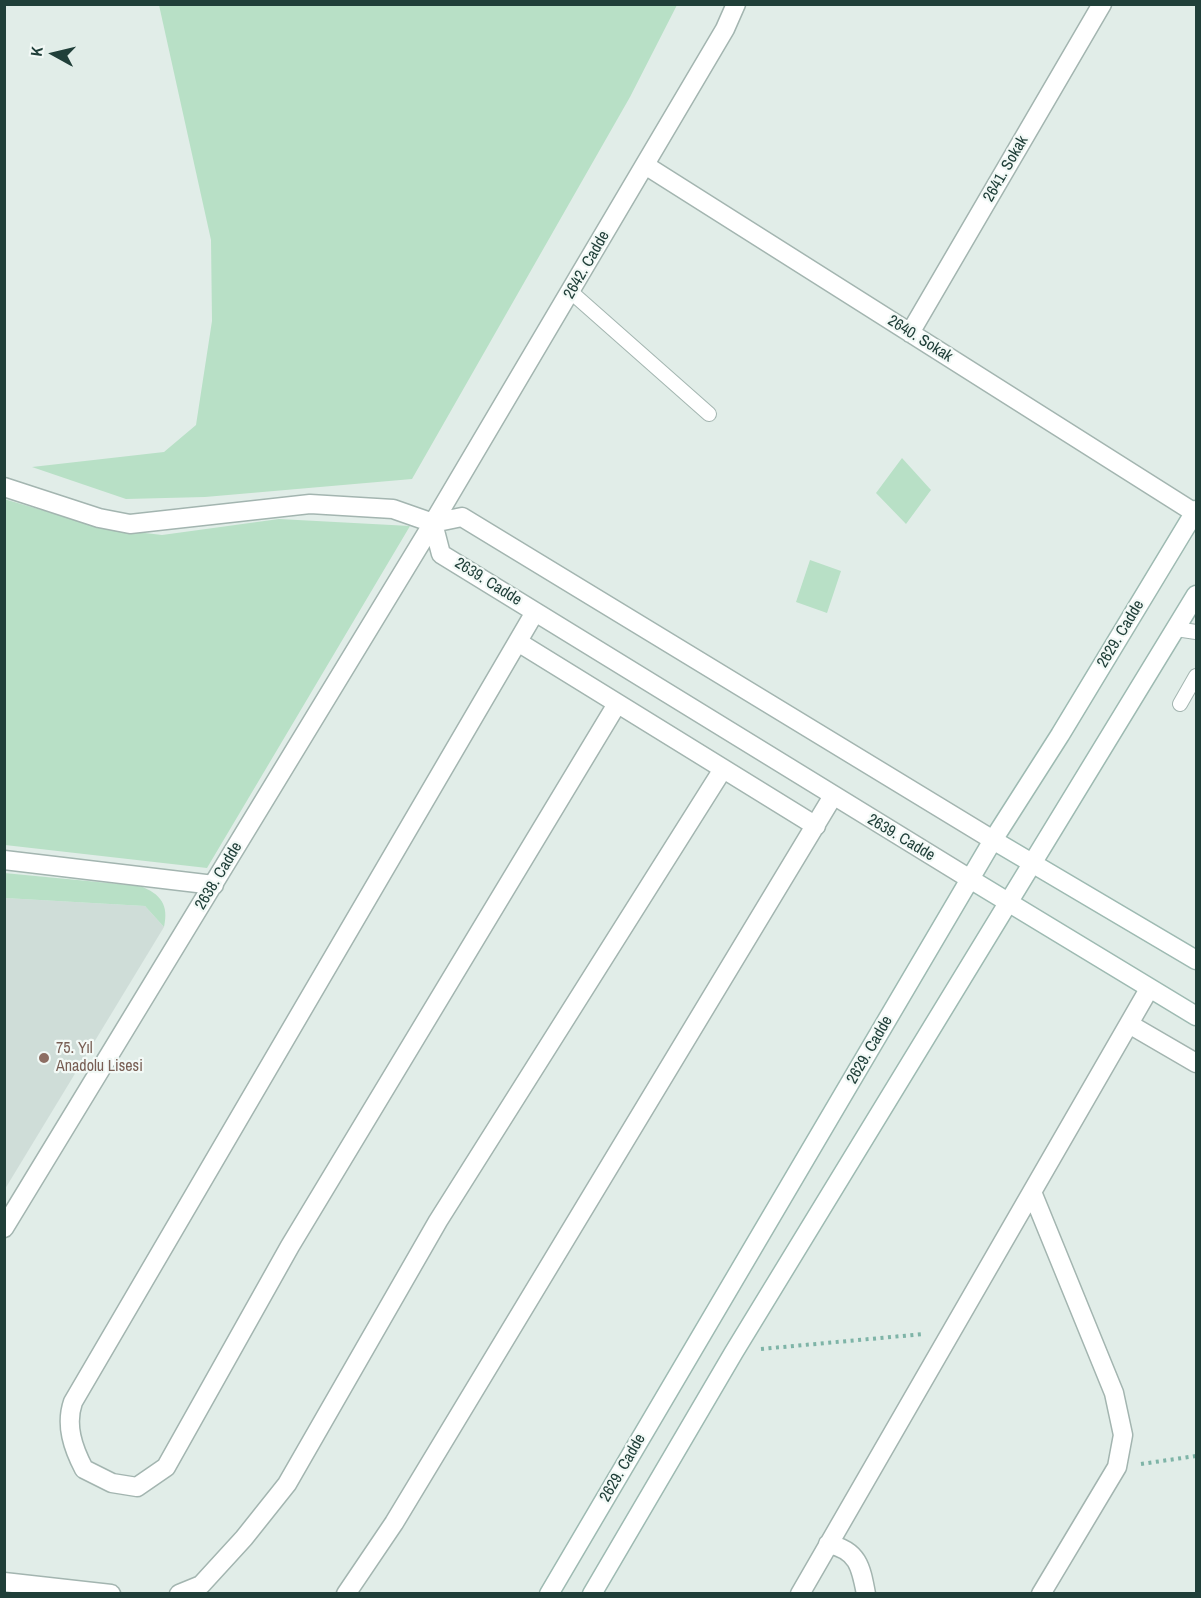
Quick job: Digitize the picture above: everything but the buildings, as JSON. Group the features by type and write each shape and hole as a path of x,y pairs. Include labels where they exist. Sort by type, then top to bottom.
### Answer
{"street":[{"name":"2642. Cadde","path":"433,523 571,292 725,28 736,4"},
{"name":"2641. Sokak","path":"910,333 1102,4"},
{"name":"2640. Sokak","path":"645,165 1196,511"},
{"path":"4,486 99,518 130,524 310,504 393,509 433,523 462,517 993,840 1197,960"},
{"name":"2629. Cadde","path":"549,1593 993,840 1060,735 1196,511"},
{"name":"2639. Cadde","path":"433,523 441,554 833,796 1197,1016"},
{"name":"2638. Cadde","path":"4,1228 433,523"},
{"path":"592,1593 734,1352 1197,595"},
{"path":"536,612 73,1402 70,1425 77,1455 84,1469 98,1478 124,1487 137,1487 166,1467 290,1246 617,704"},
{"path":"518,642 816,826"},
{"path":"179,1593 201,1585 244,1538 287,1484 438,1221 723,769"},
{"path":"346,1593 400,1514 833,796"},
{"path":"4,860 214,885"},
{"path":"800,1593 1149,989"},
{"path":"1129,1024 1197,1063"},
{"path":"1032,1192 1118,1405 1123,1435 1118,1467 1041,1593"},
{"path":"828,1544 843,1549 859,1563 866,1593"},
{"path":"4,1582 111,1593"}],"lane":[{"path":"571,292 709,414"},
{"path":"1176,629 1197,632"},
{"path":"1180,704 1197,676"}],"path":[{"path":"734,1352 951,1331"},
{"path":"1118,1467 1197,1456"}],"shaded area":[{"name":"75. Yıl Anadolu Lisesi","path":"5,898 145,906 164,927 5,1189"}],"green space":[{"path":"159,5 677,5 630,97 412,479 205,497 126,499 32,467 164,452 196,425 212,321 211,240"},
{"path":"902,458 931,490 906,524 876,493"},
{"path":"4,499 103,528 162,535 279,519 410,526 207,868 5,845"},
{"path":"810,560 841,571 827,613 796,602"},
{"path":"4,873 140,886 162,901 165,912 164,927 145,906 5,898"}],"place":[{"name":"75. Yıl Anadolu Lisesi","path":"44,1058"}]}
